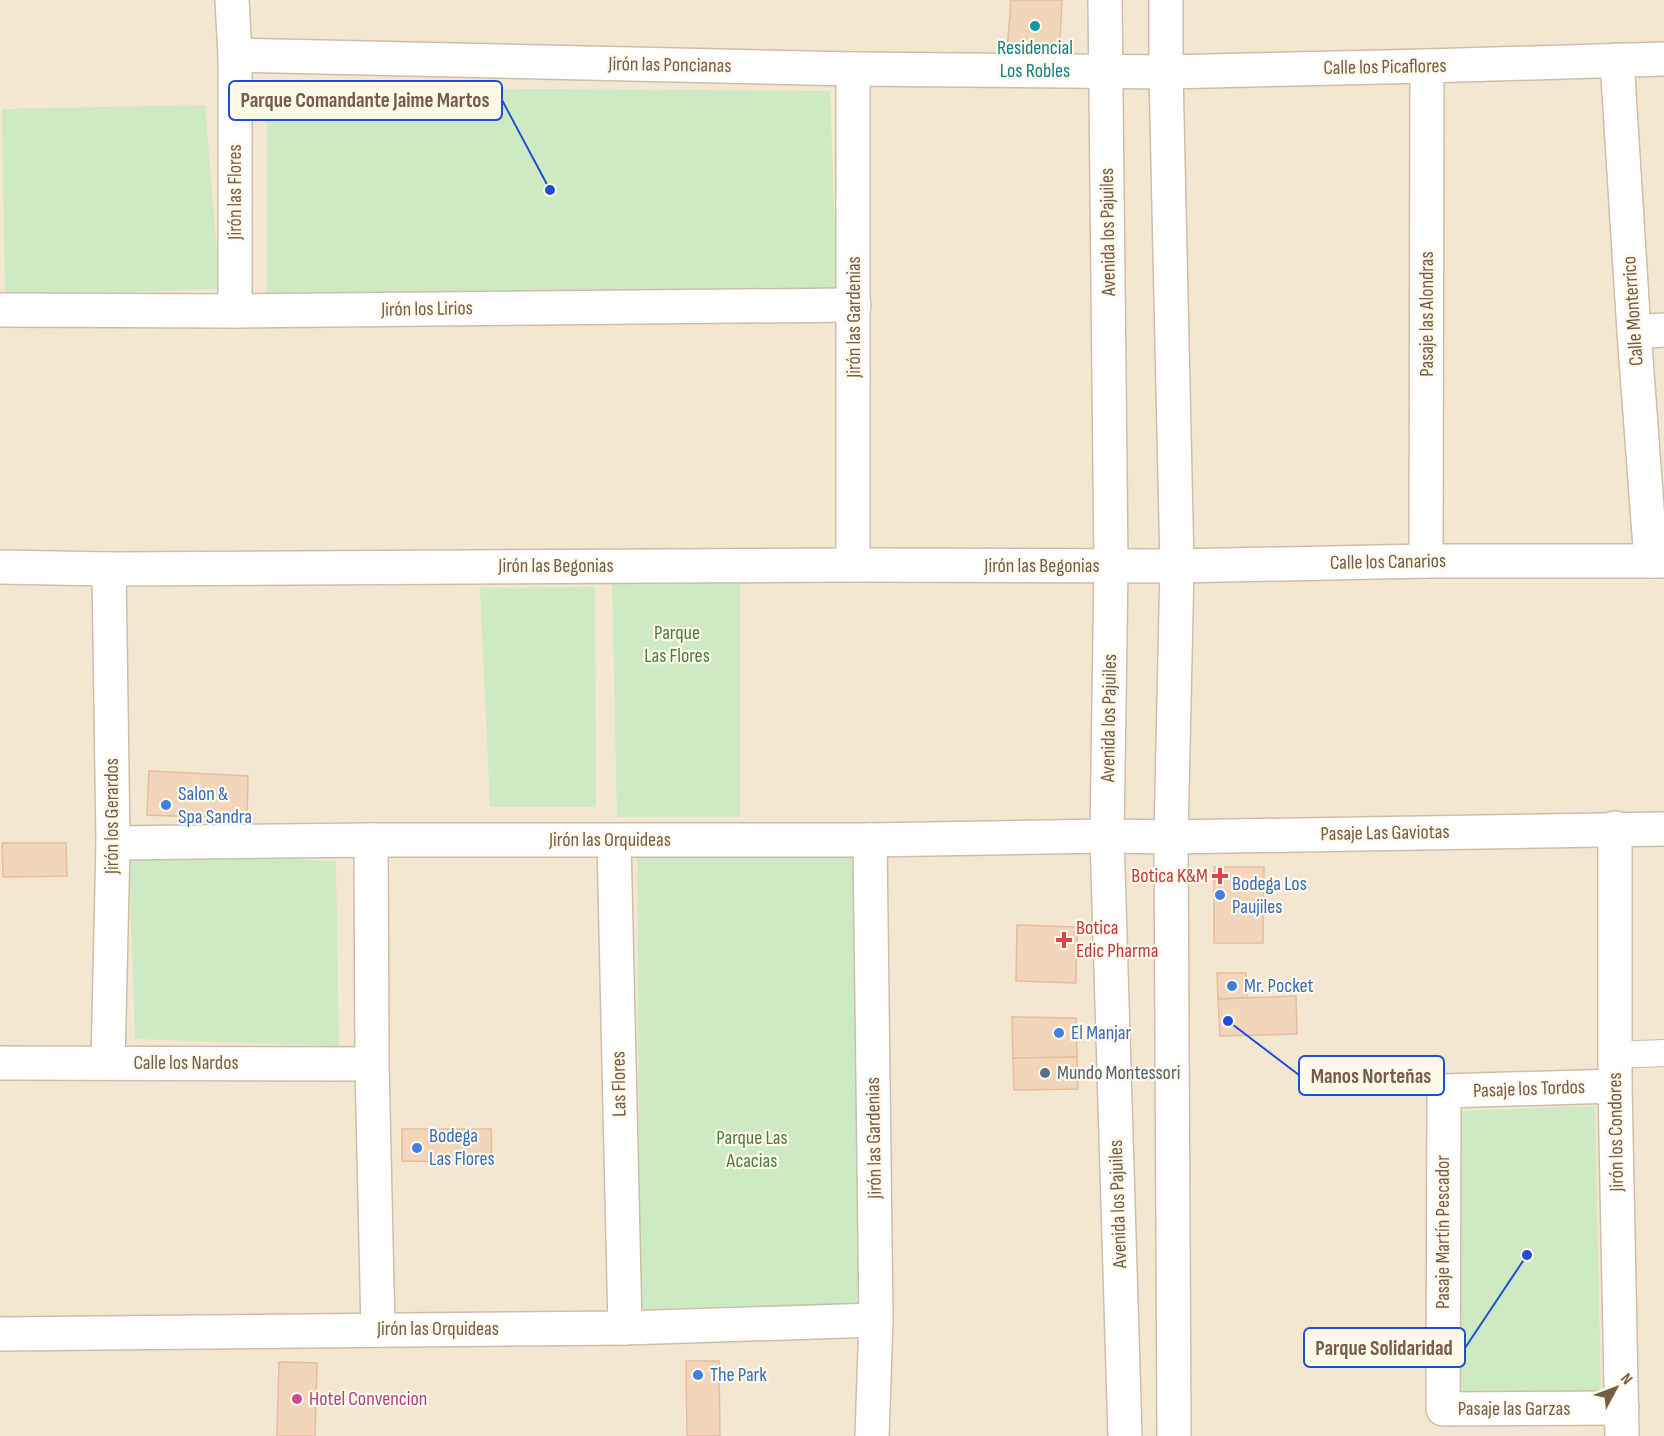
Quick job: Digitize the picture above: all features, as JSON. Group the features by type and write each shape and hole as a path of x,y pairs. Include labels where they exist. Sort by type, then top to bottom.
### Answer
{"street":[{"name":"Jirón las Flores","path":"232,0 235,55 235,311"},
{"name":"Avenida los Pajuiles","path":"1106,0 1111,566 1107,836 1125,1436"},
{"path":"1166,0 1177,566 1171,837 1174,1436"},
{"name":"Jirón las Poncianas","path":"235,55 853,69 1106,70"},
{"name":"Calle Monterrico","path":"1617,60 1649,331 1657,561"},
{"name":"Calle los Picaflores","path":"1106,70 1166,72 1664,60"},
{"name":"Pasaje las Alondras","path":"1426,561 1427,66"},
{"name":"Jirón las Gardenias","path":"853,69 853,565"},
{"name":"Jirón los Lirios","path":"0,310 235,311 854,305"},
{"name":"Calle los Canarios","path":"1111,566 1426,561 1657,561"},
{"name":"Jirón las Begonias","path":"0,567 109,569 1111,566"},
{"name":"Jirón los Gerardos","path":"108,1063 113,843 109,569"},
{"name":"Jirón los Condores","path":"1615,828 1615,1071 1622,1422"},
{"name":"Pasaje Las Gaviotas","path":"1107,836 1171,837 1664,829"},
{"name":"Jirón las Orquideas","path":"113,843 371,840 870,840 1107,836"},
{"path":"371,840 372,1064 378,1330"},
{"name":"Jirón las Gardenias","path":"870,840 876,1320 872,1436"},
{"name":"Las Flores","path":"614,841 625,1328"},
{"path":"1615,1071 1664,1053"},
{"name":"Calle los Nardos","path":"0,1063 372,1064"},
{"name":"Pasaje los Tordos","path":"1443,1091 1615,1071"},
{"name":"Pasaje Martín Pescador","path":"1443,1091 1443,1410"},
{"name":"Jirón las Orquideas","path":"0,1334 625,1328 876,1320"},
{"name":"Pasaje las Garzas","path":"1443,1410 1622,1422"}],"shaded area":[{"path":"0,0 1664,0 1664,1436 0,1436"}],"green space":[{"path":"267,87 830,91 837,289 267,299"},
{"path":"205,105 220,289 5,296 2,109"},
{"name":"Parque Las Flores","path":"612,581 740,581 740,817 617,817"},
{"path":"595,587 596,807 490,807 480,588"},
{"name":"Parque Las Acacias","path":"860,850 869,1314 640,1316 637,857"},
{"path":"129,852 336,861 339,1046 135,1039"},
{"path":"1595,1106 1601,1398 1457,1400 1456,1111"}],"building":[{"name":"Residencial Los Robles","path":"1011,0 1062,0 1059,56 1007,52"},
{"path":"149,771 248,776 247,819 147,815"},
{"path":"2,843 66,843 67,876 3,877"},
{"path":"1214,867 1264,867 1263,943 1214,943"},
{"path":"1017,925 1077,927 1076,983 1016,981"},
{"name":"Mr. Pocket","path":"1217,973 1246,973 1247,998 1218,999"},
{"path":"1296,996 1297,1034 1220,1036 1218,999"},
{"path":"1012,1017 1076,1018 1077,1057 1013,1058"},
{"name":"Mundo Montessori","path":"1077,1057 1078,1089 1014,1090 1013,1058"},
{"path":"402,1129 491,1129 492,1162 402,1161"},
{"path":"686,1361 719,1361 720,1436 687,1436"},
{"name":"Hotel Convencion","path":"279,1362 317,1363 315,1436 277,1436"}],"place":[{"name":"Residencial Los Robles","path":"1035,26"},
{"name":"Parque Comandante Jaime Martos","path":"550,190"},
{"name":"Salon & Spa Sandra","path":"166,805"},
{"name":"Botica K&M","path":"1220,876"},
{"name":"Bodega Los Paujiles","path":"1220,895"},
{"name":"Botica Edic Pharma","path":"1064,940"},
{"name":"Mr. Pocket","path":"1232,986"},
{"name":"Manos Norteñas","path":"1228,1021"},
{"name":"El Manjar","path":"1059,1033"},
{"name":"Mundo Montessori","path":"1045,1073"},
{"name":"Bodega Las Flores","path":"417,1148"},
{"name":"Parque Solidaridad","path":"1527,1255"},
{"name":"The Park","path":"698,1375"},
{"name":"Hotel Convencion","path":"297,1399"}]}
